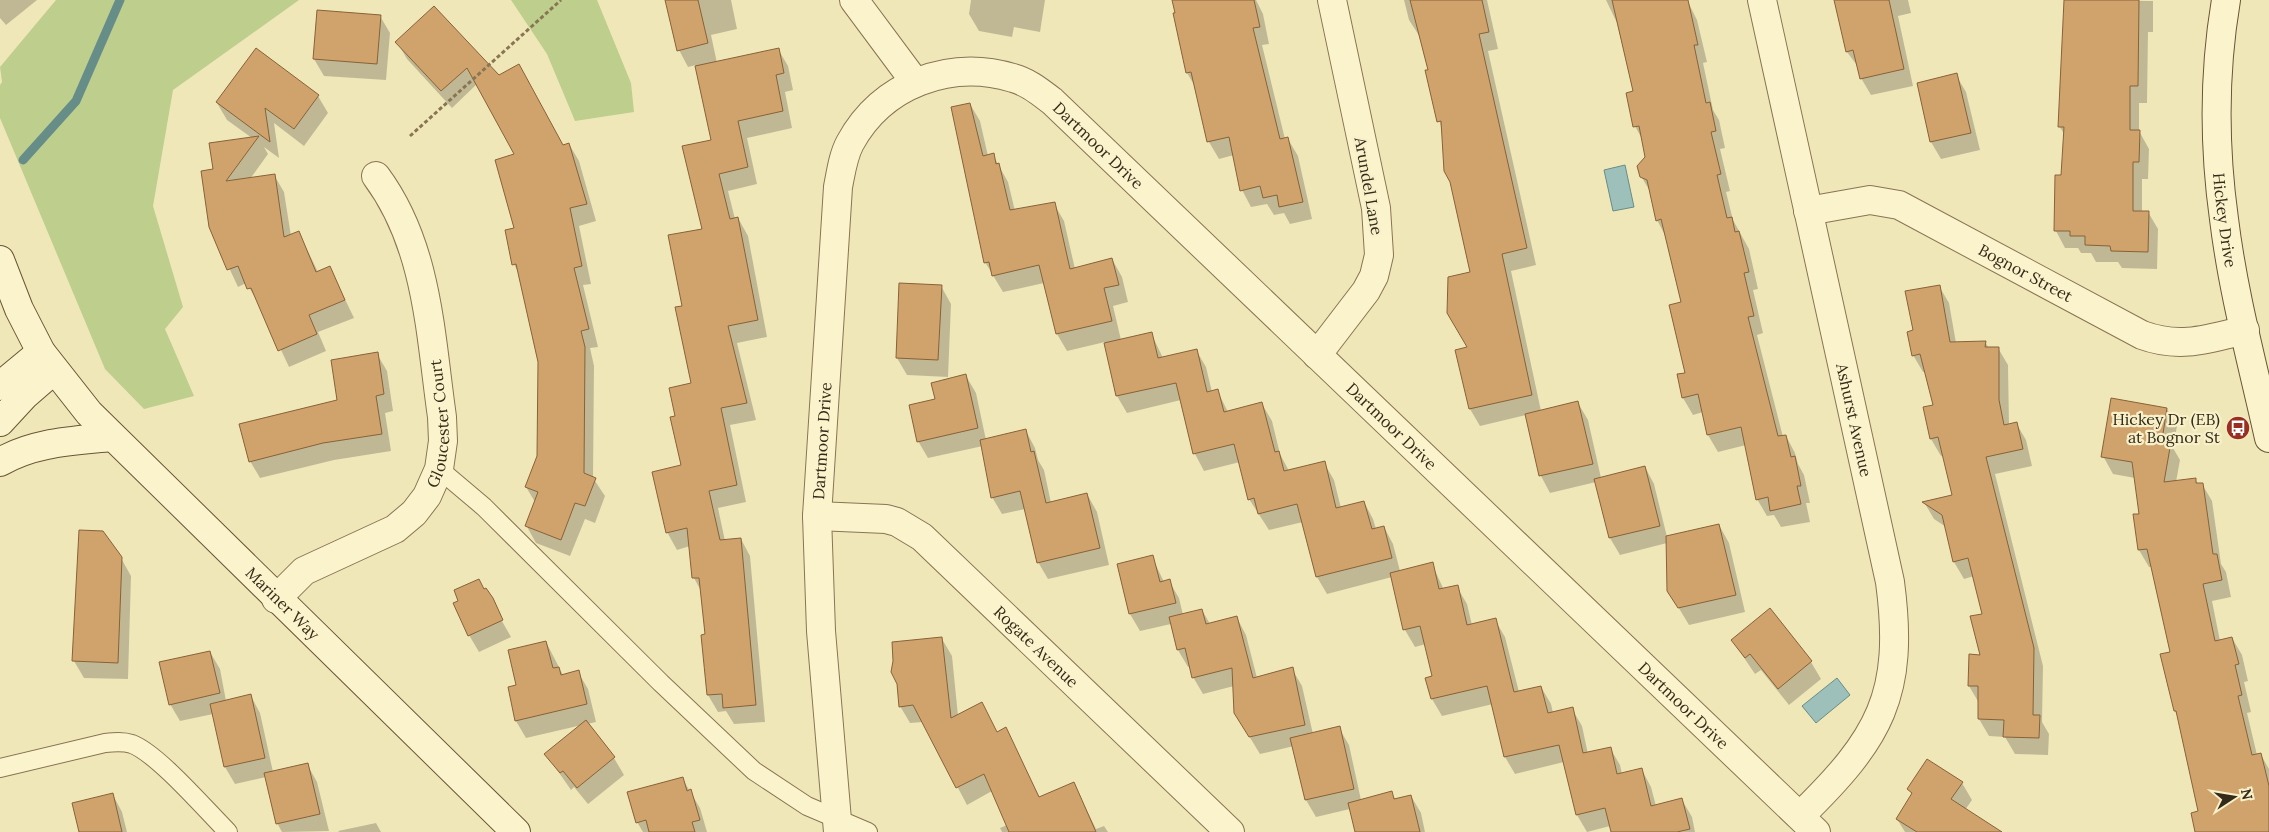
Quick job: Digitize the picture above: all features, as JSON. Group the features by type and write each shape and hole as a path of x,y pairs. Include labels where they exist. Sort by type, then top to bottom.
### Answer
{"street":[{"path":"854,0 915,82"},
{"name":"Arundel Lane","path":"1317,355 1366,291 1374,276 1379,255 1376,208 1332,0"},
{"name":"Ashurst Avenue","path":"1762,0 1890,582 1895,644 1891,682 1878,721 1857,755 1835,782 1808,824"},
{"name":"Hickey Drive","path":"2226,0 2218,87 2219,169 2227,243 2269,438"},
{"name":"Dartmoor Drive","path":"838,826 821,631 817,516 838,187 842,162 849,144 874,111 888,98 915,82 934,75 978,71 1014,78 1033,87 1052,101 1808,824"},
{"name":"Gloucester Court","path":"276,599 304,571 403,524 427,496 439,469 443,441 442,416 418,262 399,212 376,176"},
{"name":"Bognor Street","path":"1808,211 1870,200 1899,205 2142,335 2160,341 2193,342 2245,330"},
{"name":"Mariner Way","path":"0,260 17,304 48,361 111,437 516,832"},
{"path":"0,386 48,361"},
{"path":"0,422 24,396 48,361"},
{"path":"0,462 14,454 39,446 111,437"},
{"name":"Rogate Avenue","path":"817,516 886,519 897,522 922,537 1230,832"}],"lane":[{"path":"439,469 474,497 743,762 795,800 838,826 868,832"},
{"path":"0,768 88,747 124,742 148,753 228,832"}],"path":[{"path":"410,136 561,0"}],"green space":[{"path":"56,0 299,0 173,90 153,206 183,307 165,329 194,396 144,409 105,369 0,118 0,85 2,82 0,67"},
{"path":"511,0 597,0 631,83 634,112 575,121 547,54"}],"water":[{"path":"1625,165 1634,207 1613,211 1604,170"},
{"path":"1837,678 1850,695 1816,723 1802,706"}],"building":[{"path":"665,0 698,0 708,43 677,51"},
{"path":"1172,0 1254,0 1260,27 1253,28 1280,139 1288,137 1303,202 1279,207 1277,195 1263,198 1260,186 1240,191 1229,137 1207,142 1191,72 1186,73"},
{"path":"1410,0 1482,0 1489,32 1479,34 1527,248 1502,254 1532,395 1469,409 1455,350 1467,347 1447,313 1448,277 1470,272 1450,182 1444,171 1441,121 1437,122 1425,70 1428,70"},
{"path":"1612,0 1688,0 1698,45 1694,45 1706,103 1710,102 1716,131 1711,132 1721,174 1717,175 1727,218 1732,217 1735,232 1739,231 1749,272 1744,273 1754,316 1748,317 1778,436 1786,435 1791,457 1795,456 1801,486 1797,486 1801,504 1770,511 1768,497 1756,500 1741,427 1707,435 1698,394 1682,398 1677,374 1685,373 1669,305 1681,302 1661,219 1656,221 1647,180 1640,177 1637,166 1645,157 1639,126 1633,127 1626,93 1633,91"},
{"path":"1834,0 1889,0 1904,69 1860,79 1853,50 1846,52"},
{"path":"2064,0 2139,0 2138,86 2130,86 2130,130 2140,130 2139,162 2133,162 2133,211 2149,211 2148,252 2111,251 2110,246 2085,245 2085,236 2070,236 2070,231 2054,231 2055,175 2061,175 2064,127 2058,127"},
{"path":"434,6 499,75 519,64 563,145 569,143 587,204 570,208 582,266 574,268 589,329 581,331 585,347 584,473 596,478 585,506 575,503 561,540 525,526 538,492 525,487 537,456 538,362 516,264 512,265 505,230 514,228 495,160 514,154 467,68 441,91 395,42"},
{"path":"317,10 381,15 377,64 313,59"},
{"path":"256,48 319,95 294,129 265,108 270,142 216,102"},
{"path":"779,48 784,73 776,75 783,111 738,121 748,167 719,174 730,219 738,217 758,320 728,326 747,403 721,408 737,485 709,491 720,540 741,538 756,705 723,708 722,694 707,695 701,635 705,634 699,578 692,578 687,528 666,533 652,472 681,465 670,417 675,416 669,388 691,383 675,307 682,306 668,235 702,229 682,146 711,140 695,66"},
{"path":"1957,73 1971,133 1930,142 1917,83"},
{"path":"970,103 983,156 994,153 996,164 999,163 1010,210 1055,202 1070,269 1112,258 1119,285 1104,288 1112,321 1056,334 1039,265 992,276 989,262 984,263 951,107"},
{"path":"259,136 226,181 275,174 284,237 299,231 316,272 330,266 345,300 309,315 317,334 278,351 251,288 247,289 238,266 227,270 209,227 201,171 213,169 209,143"},
{"path":"899,283 942,285 938,360 896,358"},
{"path":"1940,285 1950,342 1986,341 1985,347 1999,347 1999,400 2004,425 2017,422 2023,449 1986,457 2034,648 2033,715 2040,715 2039,738 2003,737 2004,720 1978,719 1978,686 1968,686 1969,654 1980,655 1970,616 1982,614 1968,558 1953,562 1942,515 1922,502 1952,495 1938,437 1930,439 1923,407 1933,405 1920,354 1912,356 1907,332 1913,330 1905,291"},
{"path":"1152,332 1158,358 1197,349 1207,392 1218,389 1224,412 1262,402 1275,452 1279,451 1284,471 1325,461 1336,508 1364,501 1372,529 1384,526 1392,558 1316,577 1297,504 1258,514 1254,498 1248,500 1234,444 1193,454 1176,383 1116,396 1104,343"},
{"path":"378,352 384,394 376,396 382,434 323,443 249,462 239,424 337,400 331,360"},
{"path":"966,374 978,428 917,442 909,405 935,399 931,383"},
{"path":"2111,398 2167,408 2162,440 2171,442 2164,482 2196,478 2196,483 2203,483 2213,554 2217,554 2222,580 2203,584 2215,641 2232,637 2239,664 2235,665 2242,695 2238,696 2252,755 2261,753 2269,786 2269,832 2195,832 2191,813 2198,811 2176,711 2174,711 2160,654 2170,652 2147,549 2138,550 2133,514 2139,514 2132,462 2101,457"},
{"path":"1578,401 1593,464 1539,476 1525,414"},
{"path":"1026,429 1031,452 1034,451 1046,503 1087,493 1100,548 1037,563 1020,491 991,498 980,440"},
{"path":"1645,466 1660,526 1609,538 1594,479"},
{"path":"1719,524 1736,595 1678,608 1667,591 1666,536"},
{"path":"79,530 103,531 122,557 118,663 72,661"},
{"path":"1153,555 1160,582 1170,579 1176,603 1129,614 1117,564"},
{"path":"1433,562 1439,589 1458,585 1467,625 1496,618 1514,692 1541,686 1548,713 1573,707 1583,753 1611,747 1617,774 1642,768 1651,806 1682,798 1690,829 1677,832 1611,832 1605,808 1576,815 1559,745 1504,757 1487,686 1431,699 1425,678 1432,676 1420,626 1403,630 1390,573"},
{"path":"479,579 484,589 486,588 493,598 503,620 468,636 453,603 458,601 454,590"},
{"path":"1770,608 1812,661 1778,689 1750,654 1745,658 1731,640"},
{"path":"1202,609 1206,624 1237,616 1253,678 1293,667 1305,725 1249,737 1234,713 1232,668 1192,678 1185,648 1177,650 1169,617"},
{"path":"942,637 951,718 982,702 997,732 1006,727 1039,797 1074,782 1096,832 1009,832 984,774 956,788 913,705 899,707 897,684 891,672 893,661 892,642"},
{"path":"546,641 553,668 559,667 561,675 579,670 587,704 515,721 508,687 516,685 508,650"},
{"path":"210,651 220,693 169,705 159,662"},
{"path":"251,694 265,758 224,767 210,704"},
{"path":"586,720 615,757 577,788 563,771 560,773 544,754"},
{"path":"1340,726 1354,789 1305,800 1290,738"},
{"path":"1927,759 1963,782 1951,799 2002,832 1917,832 1896,819 1912,793 1907,789"},
{"path":"308,763 320,814 276,824 264,773"},
{"path":"683,777 687,791 691,789 700,820 692,822 695,832 649,832 646,820 636,823 627,792"},
{"path":"1392,791 1394,799 1411,795 1420,832 1355,832 1348,803"},
{"path":"113,793 122,832 79,832 72,803"}],"waterway":[{"path":"23,160 76,101 120,0"}],"place":[{"name":"Hickey Dr (EB) at Bognor St","path":"2238,428"}]}
